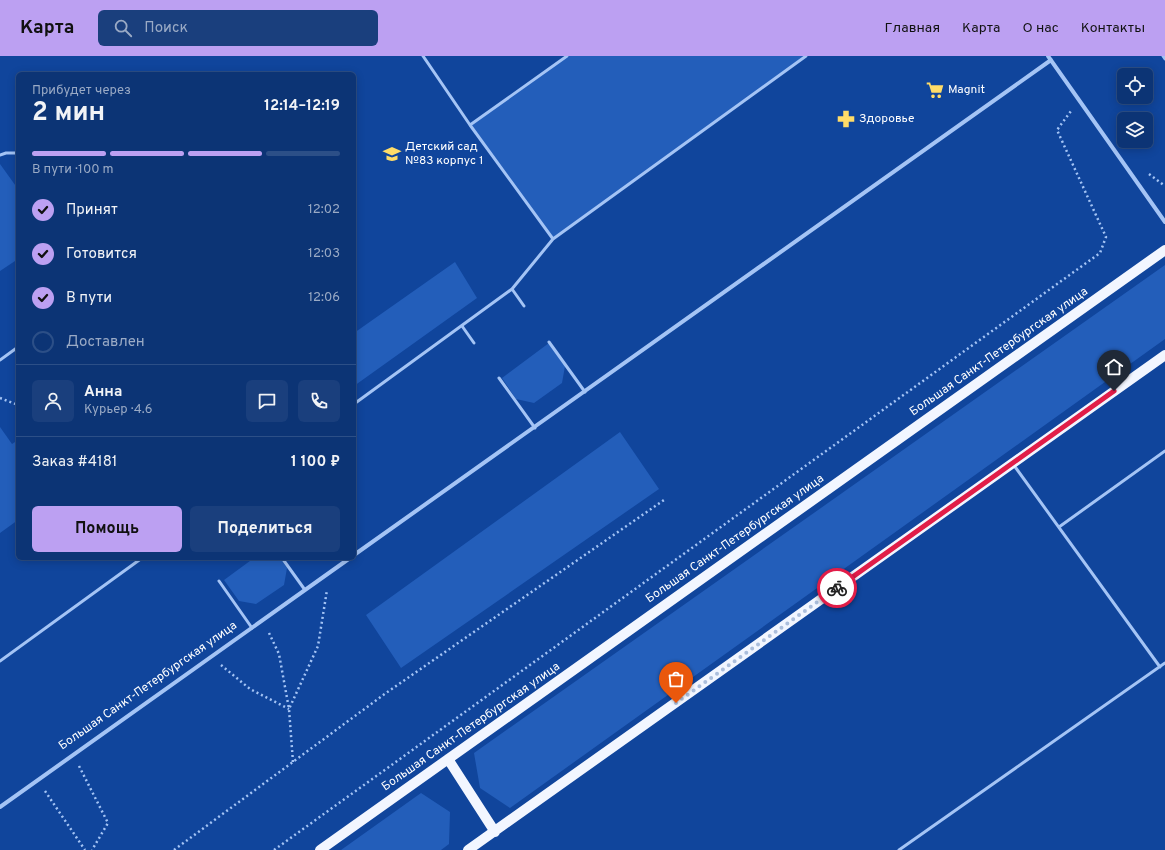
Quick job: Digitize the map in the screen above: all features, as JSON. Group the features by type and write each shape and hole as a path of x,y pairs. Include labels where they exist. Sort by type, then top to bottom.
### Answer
{"main road":[{"name":"Большая Санкт-Петербургская улица","path":"320,850 1165,250"},
{"path":"468,850 1165,355"},
{"path":"448,759 495,832"}],"street":[{"path":"1048,56 1165,222"},
{"path":"356,554 535,428 1051,60"},
{"name":"Большая Санкт-Петербургская улица","path":"0,807 347,560"}],"lane":[{"path":"423,56 470,125 553,239"},
{"path":"470,125 567,56"},
{"path":"356,403 512,289 553,239 806,56"},
{"path":"0,155 6,153 16,153"},
{"path":"512,289 524,306"},
{"path":"462,326 474,343"},
{"path":"550,342 585,392"},
{"path":"0,360 16,348"},
{"path":"499,378 535,428"},
{"path":"1059,527 1165,451"},
{"path":"1013,463 1160,667"},
{"path":"0,660 139,560"},
{"path":"283,560 305,590"},
{"path":"219,581 252,628"},
{"path":"899,850 1165,663"}],"path":[{"path":"274,850 1100,253 1106,237 1057,130 1073,108 1081,102"},
{"path":"1146,171 1165,186"},
{"path":"0,398 16,404"},
{"path":"174,850 386,694 664,500"},
{"path":"290,709 318,646 330,572"},
{"path":"263,620 279,654 290,709 293,763"},
{"path":"211,657 250,689 290,709"},
{"path":"73,755 108,823 92,850"},
{"path":"37,780 86,850"}],"shaded area":[{"path":"567,56 806,56 553,239 470,125"},
{"path":"0,164 16,186 16,260 0,271"},
{"path":"455,262 477,298 356,385 356,332"},
{"path":"1165,265 1165,339 510,808 480,788 474,753"},
{"path":"549,343 565,366 562,383 534,403 516,399 502,378"},
{"path":"0,427 12,444 16,441 16,521 0,533"},
{"path":"620,432 659,489 401,668 366,615"},
{"path":"251,560 281,560 287,568 284,585 256,604 239,601 224,580"},
{"path":"421,793 450,812 449,844 441,850 341,850"}],"way so far":[{"path":"676,703 837,588"}],"place":[{"name":"Magnit","path":"935,90"},
{"name":"Здоровье","path":"846,119"},
{"name":"Детский сад №83 корпус 1","path":"392,154"}],"route":[{"path":"837,588 1114,391"}]}
